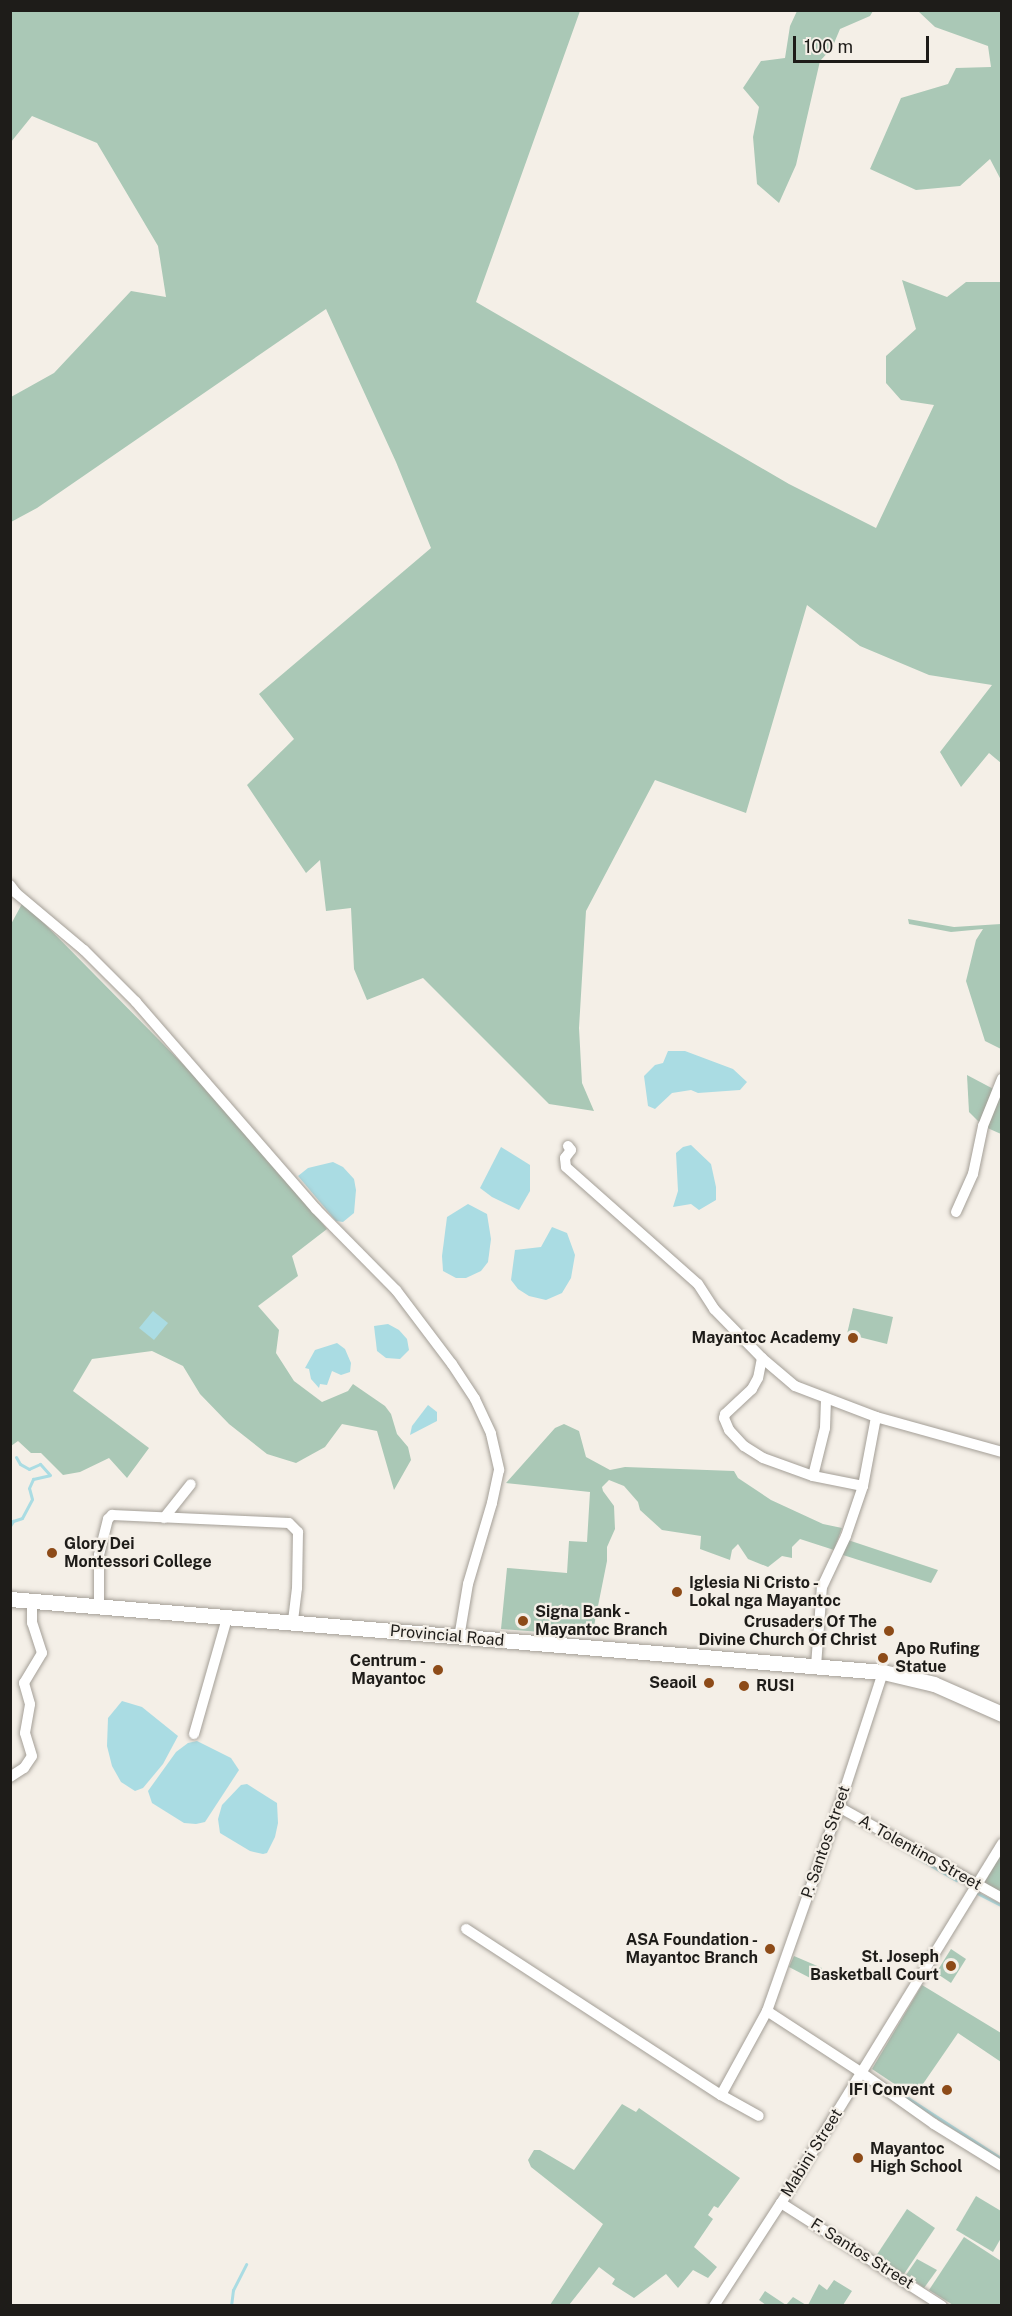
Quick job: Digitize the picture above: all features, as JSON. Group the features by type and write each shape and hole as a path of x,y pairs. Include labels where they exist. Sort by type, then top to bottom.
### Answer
{"main road":[{"name":"Provincial Road","path":"10,1599 883,1672 934,1684 1002,1714"}],"street":[{"path":"12,894 84,950 136,1002 316,1209 396,1290 452,1364 475,1399 491,1434 499,1470 492,1503 468,1584 459,1638"},
{"path":"956,1212 973,1174 983,1126 1002,1079"},
{"path":"568,1146 571,1150 565,1158 566,1167 698,1284 714,1309 762,1358 795,1386 826,1400 876,1417 1002,1452"},
{"path":"762,1358 758,1378 752,1389 726,1414 726,1424 744,1446 763,1458 813,1476 863,1486"},
{"path":"813,1476 825,1428 826,1400"},
{"path":"816,1666 822,1587 846,1536 863,1486 876,1417"},
{"path":"164,1518 191,1484"},
{"path":"99,1607 99,1555 108,1519 112,1515 289,1523 298,1532 293,1623"},
{"path":"10,1776 24,1768 32,1756 25,1733 30,1704 24,1683 42,1653 32,1623 32,1600"},
{"path":"194,1734 227,1618"},
{"name":"P. Santos Street","path":"721,2095 767,2011 839,1807 883,1672"},
{"name":"A. Tolentino Street","path":"839,1807 1002,1898"},
{"name":"Mabini Street","path":"714,2306 781,2203 1002,1844"},
{"path":"466,1929 721,2095 759,2116"},
{"path":"767,2011 862,2073 934,2124 1002,2166"},
{"name":"F. Santos Street","path":"781,2203 942,2306"}],"green space":[{"path":"11,10 580,11 476,302 789,484 876,528 934,405 901,400 886,383 886,356 916,329 902,280 947,297 966,282 1001,282 1001,763 989,753 961,787 940,752 992,685 929,675 860,646 807,605 746,813 655,780 586,911 579,1028 582,1083 594,1111 549,1104 423,978 367,1000 354,969 351,908 326,911 320,860 306,873 247,785 294,739 259,694 431,548 396,462 326,309 37,508 11,522 11,397 54,373 131,291 166,297 158,246 97,143 32,116 11,142"},
{"path":"797,11 873,11 870,16 840,29 832,48 820,61 796,165 779,203 757,184 753,137 759,107 743,88 761,61 785,58 790,26"},
{"path":"918,11 1001,11 1001,180 990,159 960,186 916,190 870,169 901,98 948,84 956,68 991,67 988,46 935,27"},
{"path":"23,902 237,1119 327,1229 292,1256 298,1276 258,1306 279,1330 276,1353 294,1381 322,1402 348,1391 353,1384 385,1406 391,1414 397,1434 408,1447 411,1460 394,1490 377,1431 342,1424 325,1447 296,1463 267,1454 229,1424 200,1394 183,1366 152,1351 92,1359 73,1391 149,1448 127,1478 109,1458 80,1472 63,1475 41,1453 31,1453 18,1441 11,1446 10,926"},
{"path":"908,919 954,927 1001,924 1001,1049 985,1041 966,981 976,940 983,929 951,932 909,924"},
{"path":"967,1075 1001,1093 1001,1134 983,1126 969,1112"},
{"path":"853,1308 893,1317 887,1344 847,1334"},
{"path":"564,1424 579,1431 586,1457 610,1470 625,1467 734,1471 738,1478 771,1500 823,1524 842,1528 834,1550 800,1539 792,1547 792,1558 782,1556 768,1567 748,1559 738,1544 732,1550 730,1560 700,1549 701,1536 662,1530 640,1510 638,1502 624,1486 609,1480 602,1487 614,1506 615,1529 607,1547 607,1561 592,1636 501,1629 507,1568 567,1573 569,1541 587,1542 590,1492 506,1483 555,1428"},
{"path":"848,1540 938,1570 931,1583 843,1555"},
{"path":"1001,1853 1001,1894 983,1885"},
{"name":"St. Joseph Basketball Court","path":"951,1949 966,1959 951,1983 936,1973"},
{"path":"794,1956 822,1968 816,1981 789,1967"},
{"path":"922,1985 1001,2033 1001,2062 958,2033 914,2097 872,2069"},
{"path":"622,2104 636,2112 639,2108 740,2178 718,2208 714,2206 708,2215 713,2219 694,2247 717,2267 708,2278 693,2270 678,2288 666,2274 634,2298 612,2284 615,2279 599,2267 569,2305 550,2305 603,2224 531,2167 528,2160 534,2150 540,2150 574,2170"},
{"path":"976,2196 1001,2211 1001,2238 993,2252 956,2230"},
{"path":"907,2209 935,2228 904,2274 876,2256"},
{"path":"964,2237 1001,2261 1001,2305 953,2305 929,2290"},
{"path":"917,2259 937,2270 924,2288 906,2275"},
{"path":"834,2280 852,2291 843,2305 808,2305 819,2284 827,2290"},
{"path":"765,2291 786,2305 766,2305 759,2300"},
{"path":"793,2297 806,2305 786,2305"}],"water":[{"path":"668,1051 685,1051 733,1069 747,1082 740,1090 698,1093 691,1090 672,1093 655,1109 648,1106 644,1076 655,1065 663,1063"},
{"path":"691,1145 711,1164 716,1187 716,1200 699,1210 691,1204 673,1207 678,1191 676,1153 683,1147"},
{"path":"501,1147 530,1165 530,1191 519,1210 492,1197 480,1188"},
{"path":"333,1162 343,1167 354,1179 356,1190 354,1213 343,1222 336,1221 298,1176 308,1168"},
{"path":"468,1204 487,1214 491,1239 488,1262 481,1271 466,1278 456,1278 443,1271 442,1256 447,1217"},
{"path":"552,1227 567,1233 575,1255 571,1278 562,1293 546,1300 529,1296 518,1289 511,1280 515,1250 541,1247"},
{"path":"153,1311 168,1323 154,1340 139,1328"},
{"path":"388,1324 399,1330 407,1339 409,1350 400,1359 386,1358 377,1351 374,1326"},
{"path":"337,1343 345,1349 351,1363 350,1372 341,1375 332,1371 327,1385 320,1384 319,1388 311,1379 309,1369 305,1368 315,1350"},
{"path":"428,1405 437,1412 437,1421 410,1435 412,1426"},
{"path":"122,1701 142,1707 178,1736 163,1764 143,1788 135,1791 121,1782 112,1766 107,1746 108,1718"},
{"path":"197,1741 231,1758 239,1770 205,1822 184,1823 152,1803 148,1791 176,1752 188,1743"},
{"path":"247,1784 277,1803 278,1823 275,1837 267,1853 250,1851 220,1833 218,1819 222,1805 241,1785"}],"waterway":[{"path":"10,1526 13,1521 22,1518 32,1499 29,1488 33,1479 50,1475 40,1464 29,1469 20,1464 16,1457"},
{"path":"901,1848 956,1880"},
{"path":"977,1893 1002,1906"},
{"path":"897,2091 1002,2159"},
{"path":"231,2306 233,2290 246,2264"}],"place":[{"name":"Mayantoc Academy","path":"853,1338"},
{"name":"Glory Dei Montessori College","path":"52,1553"},
{"name":"Iglesia Ni Cristo - Lokal nga Mayantoc","path":"677,1592"},
{"name":"Signa Bank - Mayantoc Branch","path":"523,1621"},
{"name":"Crusaders Of The Divine Church Of Christ","path":"889,1631"},
{"name":"Apo Rufing Statue","path":"883,1658"},
{"name":"Centrum - Mayantoc","path":"438,1670"},
{"name":"Seaoil","path":"709,1683"},
{"name":"RUSI","path":"744,1686"},
{"name":"ASA Foundation - Mayantoc Branch","path":"770,1949"},
{"name":"St. Joseph Basketball Court","path":"951,1966"},
{"name":"IFI Convent","path":"947,2090"},
{"name":"Mayantoc High School","path":"858,2158"}]}
